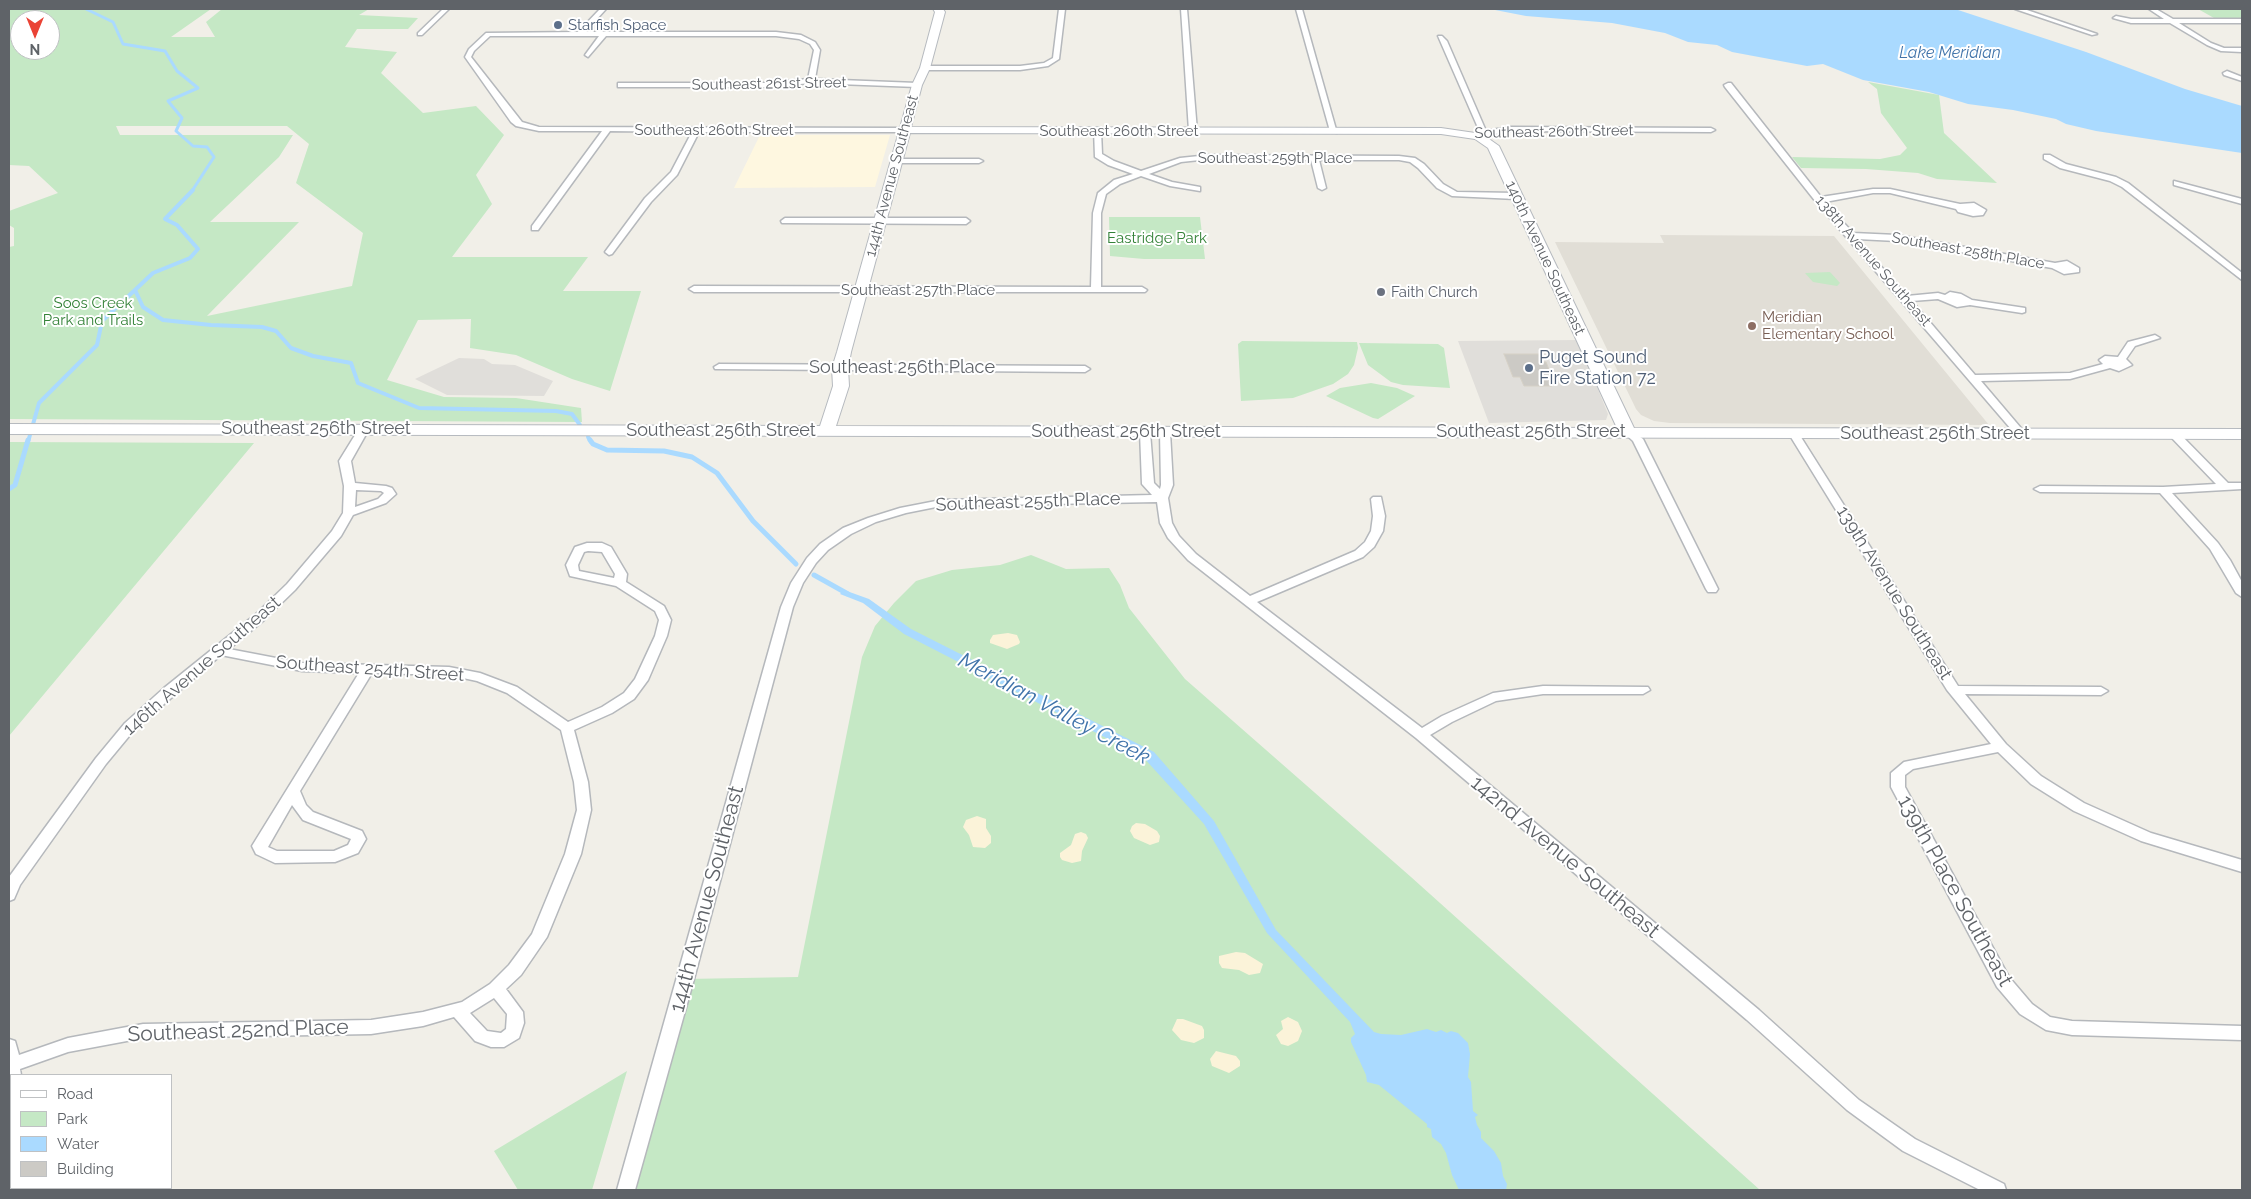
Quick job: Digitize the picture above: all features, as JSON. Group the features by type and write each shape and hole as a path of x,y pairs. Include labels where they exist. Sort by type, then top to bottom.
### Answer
{"main road":[{"name":"Southeast 256th Street","path":"1794,434 2021,434"}],"street":[{"path":"420,34 446,9"},
{"path":"580,34 603,9"},
{"name":"144th Avenue Southeast","path":"826,432 841,386 840,368 917,85 925,68 940,12 938,9"},
{"path":"925,68 1020,68 1046,66 1056,59 1062,9"},
{"path":"1184,9 1193,131"},
{"path":"1299,9 1334,131"},
{"path":"2018,9 2094,34"},
{"path":"2152,9 2209,44 2223,50 2242,50"},
{"path":"2116,18 2131,21 2242,21"},
{"name":"Southeast 260th Street","path":"580,34 488,34 471,50 468,57 514,120 527,127 556,130 1455,131 1478,136 1509,129 1710,130"},
{"path":"580,34 716,37 776,34 808,39 817,50 811,81"},
{"path":"588,55 604,34"},
{"path":"1440,37 1444,41 1483,130 1478,136"},
{"path":"2227,73 2242,79"},
{"name":"Southeast 261st Street","path":"621,85 767,85 811,81 917,85"},
{"name":"138th Avenue Southeast","path":"1728,85 1819,200 2021,434"},
{"path":"911,110 914,116 935,127 963,131"},
{"path":"535,228 607,130"},
{"path":"609,252 648,200 674,173 696,131"},
{"path":"1097,131 1098,155 1111,163 1170,184 1197,189"},
{"name":"140th Avenue Southeast","path":"1478,136 1494,146 1627,431 1638,439 1712,589"},
{"path":"1314,157 1322,188"},
{"name":"Southeast 259th Place","path":"1096,290 1097,212 1100,198 1111,185 1180,160 1193,158 1384,157 1412,160 1421,166 1440,186 1455,194 1516,196"},
{"path":"2047,157 2062,166 2113,179 2125,185 2242,277"},
{"path":"896,160 979,161"},
{"path":"2177,182 2242,202"},
{"path":"1819,200 1874,191 1890,191 1960,207"},
{"path":"785,221 966,221"},
{"name":"Southeast 258th Place","path":"1851,236 1897,238 2055,266"},
{"name":"Southeast 257th Place","path":"694,289 1142,290"},
{"path":"1906,299 1924,296 1947,298 1957,304 1969,302 2022,310"},
{"path":"1973,378 2070,376 2098,370 2110,366 2105,362 2106,358 2121,360 2131,344 2155,338"},
{"name":"Southeast 256th Place","path":"719,367 1085,369"},
{"name":"Southeast 256th Street","path":"14,429 826,432 1627,431 1794,434"},
{"name":"146th Avenue Southeast","path":"9,895 13,883 101,761 130,726 169,691 220,651 291,587 337,533 349,513 350,486 345,461 364,429"},
{"name":"142nd Avenue Southeast","path":"1145,432 1148,484 1162,498"},
{"name":"142nd Avenue Southeast","path":"1165,432 1167,484 1162,498 1166,523 1174,538 1192,558 1421,735 1753,1015 1853,1104 1909,1145 1997,1190"},
{"name":"139th Avenue Southeast","path":"1794,434 1954,690 2001,747 2036,780 2079,807 2146,837 2242,866"},
{"name":"Southeast 256th Street","path":"2021,434 2242,434"},
{"path":"2173,434 2224,486"},
{"path":"349,513 382,501 390,494 388,490 382,488 350,486"},
{"path":"2040,489 2163,490 2242,486"},
{"path":"2163,490 2214,546 2242,593"},
{"name":"Southeast 255th Place","path":"786,607 806,568 824,547 847,531 872,520 904,510 941,503 977,501 1162,498"},
{"path":"1248,601 1359,554 1370,544 1376,531 1379,516 1377,499"},
{"path":"496,989 515,1012 516,1023 513,1033 504,1040 491,1040 481,1036 462,1008 496,989 515,970 539,937 573,854 584,810 581,782 567,728 607,710 628,696 640,680 661,636 665,620 660,609 620,583"},
{"name":"144th Avenue Southeast","path":"626,1190 686,979 786,607"},
{"name":"Southeast 254th Street","path":"220,651 302,667 449,671 480,678 512,690 567,728"},
{"path":"293,791 300,808 308,816 357,835 359,840 353,849 335,856 275,857 260,850 260,846 267,833 369,668"},
{"path":"1421,735 1447,719 1493,697 1543,690 1643,690"},
{"path":"1954,690 2101,691"},
{"name":"139th Place Southeast","path":"2001,747 1909,765 1898,773 1898,787 2003,982 2026,1009 2046,1023 2072,1028 2242,1033"},
{"name":"Southeast 252nd Place","path":"11,1070 68,1045 143,1031 371,1027 423,1019 462,1008"},
{"path":"9,1046 11,1070"}],"shaded area":[{"path":"760,135 890,135 875,187 734,188"},
{"name":"Meridian Elementary School","path":"1660,235 1834,236 1989,425 1670,423 1654,421 1641,415 1636,409 1555,242 1664,243"},
{"path":"1578,340 1608,414 1606,420 1489,423 1458,341"},
{"path":"459,358 484,359 492,364 515,365 553,381 544,396 447,395 415,379"}],"green space":[{"name":"Soos Creek Park and Trails","path":"9,9 211,9 171,37 215,37 206,22 222,9 369,9 359,15 418,18 408,29 357,29 345,47 397,52 381,73 423,113 476,106 504,135 476,175 492,204 452,257 588,257 563,291 641,291 610,391 572,379 516,355 470,348 471,319 418,320 387,380 444,397 516,398 581,408 582,422 9,419 9,247 14,246 14,228 9,225 9,211 58,193 29,166 9,165","holes":["116,126 287,126 309,144 296,183 363,233 352,286 207,316 299,222 210,222 279,157 293,135 120,135"]},
{"path":"2198,9 2242,9 2242,18 2214,18"},
{"path":"1868,82 1939,95 1944,133 1997,183 1937,179 1918,173 1866,169 1801,168 1792,157 1880,159 1900,155 1907,148 1881,113 1877,89"},
{"name":"Eastridge Park","path":"1109,217 1200,217 1205,259 1144,259 1110,256"},
{"path":"1830,272 1840,283 1837,286 1813,282 1805,273"},
{"path":"1242,341 1357,342 1358,348 1354,365 1348,374 1333,384 1293,398 1241,401 1238,344"},
{"path":"1359,343 1438,344 1444,348 1450,388 1403,385 1391,382 1368,365"},
{"path":"1371,383 1397,388 1415,396 1378,419 1326,396 1340,388"},
{"path":"9,442 254,443 9,736"},
{"path":"1031,555 1066,569 1109,568 1120,585 1129,608 1185,679 1411,877 1760,1190 626,1190 686,979 798,977 862,657 875,626 916,581 952,570 1000,565"},
{"path":"627,1071 592,1190 518,1190 494,1151"}],"sand":[{"path":"1008,633 1017,635 1019,644 1007,649 990,643 993,635"},
{"path":"977,816 986,819 986,828 991,836 991,843 985,848 973,847 969,835 963,827 966,820"},
{"path":"1136,823 1145,824 1157,831 1160,836 1159,842 1150,845 1134,838 1130,831"},
{"path":"1081,832 1086,834 1088,838 1082,851 1081,861 1072,863 1062,860 1060,853 1071,845 1075,834"},
{"path":"1236,952 1245,953 1263,964 1260,973 1249,975 1239,970 1222,968 1219,963 1219,956"},
{"path":"1288,1017 1298,1022 1302,1031 1298,1041 1288,1046 1281,1044 1276,1035 1283,1029 1281,1021"},
{"path":"1177,1019 1183,1019 1202,1026 1204,1038 1194,1043 1181,1040 1172,1030"},
{"path":"1216,1051 1236,1056 1240,1061 1240,1066 1229,1073 1212,1066 1210,1059"}],"water":[{"name":"Lake Meridian","path":"1490,9 1955,9 2086,52 2185,89 2242,106 2242,153 2096,131 2066,124 2056,119 2013,110 1968,104 1929,92 1863,80 1823,64 1807,66 1732,52 1717,45 1688,42 1665,33 1612,23 1526,16"},
{"path":"844,590 869,599 911,629 1154,752 1214,821 1276,930 1374,1032 1401,1035 1427,1029 1436,1032 1441,1030 1447,1033 1451,1031 1458,1033 1468,1043 1470,1054 1468,1077 1471,1082 1473,1111 1478,1115 1475,1117 1481,1132 1481,1138 1494,1151 1501,1163 1503,1176 1507,1184 1506,1190 1459,1190 1452,1175 1446,1153 1441,1144 1432,1137 1431,1129 1427,1127 1427,1124 1379,1085 1367,1082 1366,1075 1351,1042 1351,1038 1355,1034 1350,1022 1267,933 1204,824 1143,757 904,634 863,603 840,594"}],"building":[{"name":"Puget Sound Fire Station 72","path":"1504,354 1539,354 1542,362 1546,362 1553,380 1549,380 1552,386 1524,386 1520,377 1513,377"}],"waterway":[{"path":"86,9 113,22 123,44 165,51 177,71 198,88 168,101 182,118 176,131 193,146 207,147 214,157 192,191"},
{"path":"28,442 39,403 97,345 102,321 153,273 190,258 198,249 177,225 165,219 193,190"},
{"name":"Meridian Valley Creek","path":"135,290 143,307 163,320 211,325 262,327 276,331 291,348 313,356 351,363 358,383 419,408 556,411 572,414 580,425"},
{"name":"Meridian Valley Creek","path":"588,437 591,442"},
{"path":"9,489 15,485 28,440"},
{"name":"Meridian Valley Creek","path":"590,440 593,444 607,450 664,451 692,457 717,473 753,521 796,564"},
{"name":"Meridian Valley Creek","path":"814,575 848,594"}],"place":[{"name":"Starfish Space","path":"558,25"},
{"name":"Faith Church","path":"1381,292"},
{"name":"Meridian Elementary School","path":"1752,326"},
{"name":"Puget Sound Fire Station 72","path":"1529,368"}]}
